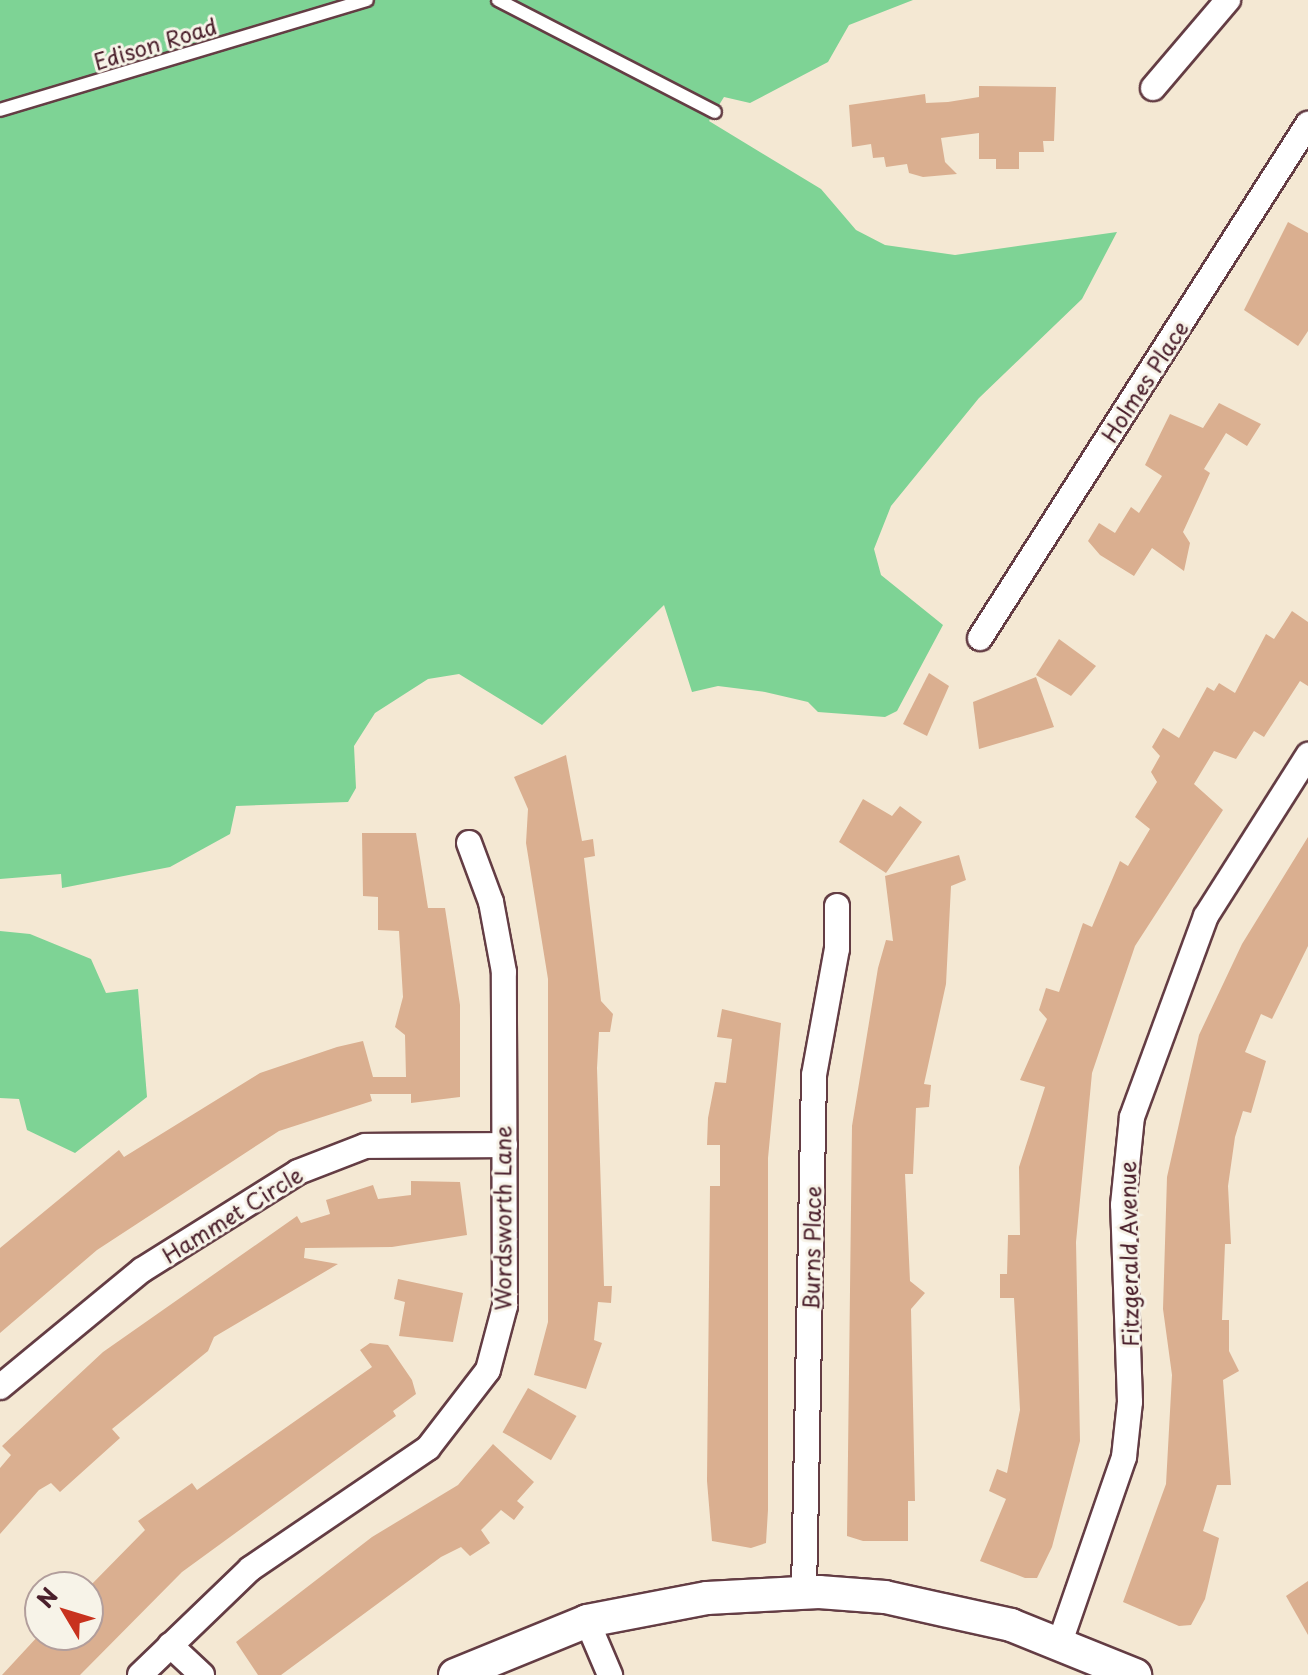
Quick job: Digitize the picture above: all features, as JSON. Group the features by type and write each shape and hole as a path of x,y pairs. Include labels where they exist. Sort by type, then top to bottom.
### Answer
{"main road":[{"path":"455,1675 587,1621 707,1598 804,1592 947,1608 1060,1642 1135,1675"}],"street":[{"path":"1153,88 1228,0"},
{"name":"Holmes Place","path":"980,638 1304,140"},
{"name":"Fitzgerald Avenue","path":"1060,1642 1124,1457 1130,1388 1123,1205 1132,1117 1206,916 1308,755"},
{"name":"Wordsworth Lane","path":"140,1675 300,1530 428,1448 473,1397 505,1306 504,972 491,902 469,843"},
{"name":"Burns Place","path":"804,1592 814,1075 837,949 837,906"},
{"name":"Hammet Circle","path":"0,1387 142,1270 309,1167 365,1146 505,1145"},
{"path":"587,1621 610,1675"},
{"path":"170,1645 202,1675"}],"lane":[{"name":"Edison Road","path":"0,110 367,0"},
{"path":"498,0 715,112"}],"green space":[{"path":"0,0 913,0 849,25 828,62 750,103 724,97 709,121 821,189 856,230 885,245 955,255 1117,232 1082,299 979,398 891,506 874,549 881,575 943,625 897,711 885,717 818,712 808,702 718,686 692,692 664,605 542,725 459,674 428,679 375,713 354,746 356,788 348,802 236,806 230,834 170,867 62,888 61,874 0,879"},
{"path":"0,931 30,934 91,959 106,993 138,989 147,1097 75,1153 27,1130 19,1099 0,1098"}],"building":[{"path":"979,86 1056,87 1054,141 1043,141 1044,152 1019,152 1019,169 996,169 996,159 979,159 979,133 941,138 945,162 957,174 923,177 909,173 907,164 886,167 884,157 873,158 871,144 852,147 849,105 925,94 926,103 948,102 979,97"},
{"path":"1288,222 1308,233 1308,331 1298,346 1244,310"},
{"path":"1219,403 1261,424 1247,446 1226,433 1204,469 1210,473 1183,532 1190,543 1184,571 1152,548 1134,576 1100,555 1088,541 1099,523 1115,533 1131,507 1139,513 1162,476 1145,465 1170,414 1203,428"},
{"path":"1292,611 1308,622 1308,686 1300,681 1264,737 1254,731 1236,759 1214,751 1194,784 1223,810 1135,946 1092,1073 1076,1242 1080,1441 1052,1547 1037,1578 1025,1578 980,1561 1006,1499 989,1491 997,1469 1007,1473 1020,1410 1014,1298 1000,1298 1000,1274 1007,1274 1008,1235 1020,1235 1019,1167 1045,1087 1020,1080 1047,1019 1039,1010 1046,988 1059,992 1083,923 1092,927 1120,861 1128,866 1150,829 1135,817 1157,782 1151,772 1160,756 1152,747 1163,728 1179,738 1207,687 1214,691 1219,683 1235,693 1266,634 1274,639"},
{"path":"1059,639 1096,666 1071,696 1036,675"},
{"path":"929,673 949,686 927,736 903,724"},
{"path":"1036,677 1054,727 979,749 973,702"},
{"path":"566,755 582,841 593,839 595,856 584,858 601,1001 613,1014 610,1032 599,1032 597,1068 604,1286 612,1286 611,1303 598,1302 594,1340 602,1343 586,1389 534,1375 548,1322 548,979 526,843 528,809 514,777"},
{"path":"863,799 892,816 900,806 922,822 886,873 839,842"},
{"path":"362,833 416,833 428,908 445,908 460,1005 460,1097 411,1103 411,1094 370,1094 372,1101 279,1131 97,1250 0,1333 0,1248 119,1150 124,1157 260,1073 337,1047 363,1041 373,1077 406,1077 405,1035 395,1027 403,997 399,931 378,930 378,897 363,896"},
{"path":"1308,837 1308,946 1272,1019 1261,1014 1245,1052 1266,1061 1251,1113 1243,1111 1235,1137 1228,1186 1231,1244 1225,1244 1222,1320 1229,1320 1229,1351 1239,1371 1223,1380 1231,1485 1217,1485 1203,1531 1219,1538 1205,1599 1191,1625 1179,1626 1123,1602 1166,1484 1172,1375 1163,1309 1167,1177 1199,1035 1242,944"},
{"path":"959,855 966,880 951,886 946,984 924,1084 931,1085 929,1107 916,1108 913,1174 905,1174 910,1281 925,1293 911,1309 915,1501 908,1501 908,1541 863,1541 847,1536 852,1126 878,968 886,940 893,941 885,876"},
{"path":"722,1009 781,1023 768,1158 768,1510 766,1543 751,1548 712,1541 707,1481 710,1186 720,1186 720,1145 707,1145 708,1118 715,1082 726,1083 732,1039 717,1037"},
{"path":"411,1181 460,1182 467,1235 392,1247 305,1248 304,1258 338,1264 214,1337 208,1351 112,1429 120,1438 60,1492 51,1483 39,1490 0,1534 0,1468 11,1455 2,1446 103,1352 297,1216 301,1223 330,1214 326,1200 373,1185 378,1199 411,1195"},
{"path":"398,1279 463,1293 453,1342 399,1336 405,1302 394,1299"},
{"path":"370,1343 388,1345 412,1380 416,1394 393,1411 396,1416 182,1572 104,1651 104,1572 145,1530 138,1521 192,1483 197,1490 372,1367 360,1350"},
{"path":"528,1388 576,1416 551,1460 502,1432"},
{"path":"493,1444 534,1482 517,1501 524,1507 514,1520 501,1510 481,1530 490,1543 470,1556 461,1547 441,1557 281,1675 258,1675 236,1642 372,1537 458,1485"},
{"path":"1308,1581 1308,1635 1286,1596"},
{"path":"24,1651 104,1651 80,1675 2,1675"}]}
